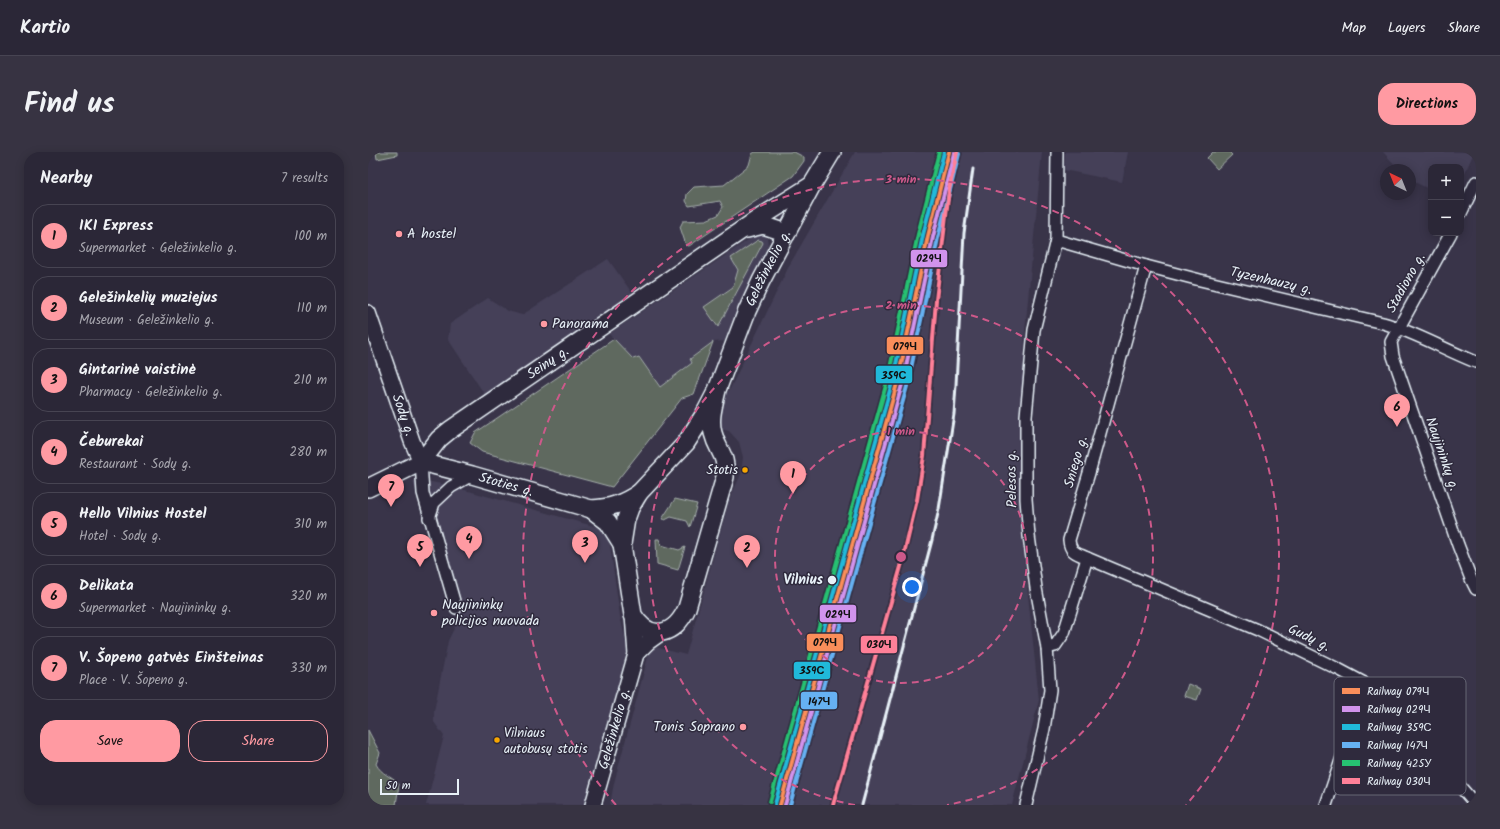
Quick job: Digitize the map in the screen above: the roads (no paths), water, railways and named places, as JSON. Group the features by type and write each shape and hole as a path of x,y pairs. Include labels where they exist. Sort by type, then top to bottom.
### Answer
{"main road":[{"name":"Geležinkelio g.","path":"593,805 636,654 633,616 622,544 626,519 630,508 639,493 686,443 704,415 717,390 747,311 761,281 812,185 832,152"},
{"name":"Seinų g.","path":"421,462 439,439 450,430 741,231 812,185"},
{"name":"Seinų g.","path":"741,231 763,225 787,233"},
{"name":"Sodų g.","path":"368,313 412,441 421,462"},
{"name":"Geležinkelio g.","path":"636,654 648,642 662,632 672,628 679,622 687,608 725,477 725,459 717,445 711,424 717,390"},
{"path":"686,443 700,438 709,440 717,445"},
{"name":"Stoties g.","path":"421,462 591,509 608,522 622,544"},
{"path":"368,488 421,462"},
{"name":"Stoties g.","path":"591,509 613,507 639,493"},
{"path":"633,616 642,628 654,632 662,632"}],"street":[{"name":"Pelesos g.","path":"1026,805 1044,729 1048,706 1050,675 1028,529 1026,499 1026,416 1034,330 1056,240 1057,152"},
{"path":"1464,207 1476,182"},
{"name":"Stadiono g.","path":"1399,327 1449,236"},
{"name":"Tyzenhauzų g.","path":"1056,240 1146,266 1252,293 1399,327 1453,354 1476,362"},
{"name":"Sniego g.","path":"1087,558 1074,552 1070,546 1069,540 1146,266"},
{"name":"Naujininkų g.","path":"1399,327 1391,342 1392,356 1458,545 1476,589"},
{"name":"Sodų g.","path":"421,462 423,493 456,608"},
{"path":"429,518 434,502 451,487 472,475"},
{"path":"1047,648 1055,646 1064,633 1087,558"},
{"name":"Gudų g.","path":"1087,558 1258,630 1353,677"},
{"path":"1326,805 1334,781"},
{"name":"Gudų g.","path":"1466,793 1476,805"}],"railway":[{"path":"862,805 939,509 954,414 964,233 973,169"}],"rail line":[{"name":"425У","path":"770,802 888,378 918,234 939,152"},
{"name":"359С","path":"775,804 893,379 923,235 944,152"},
{"name":"079Ч","path":"780,805 898,380 928,236 949,152"},
{"name":"030Ч","path":"833,805 902,563 917,500 924,456 936,300 949,190 957,152"},
{"name":"029Ч","path":"785,805 903,381 933,237 954,153"},
{"name":"147Ч","path":"790,805 908,383 938,238 959,154"}],"place":[{"name":"A hostel","path":"399,234"},
{"name":"Panorama","path":"544,324"},
{"name":"Delikata","path":"1397,427"},
{"name":"Stotis","path":"745,470"},
{"name":"IKI Express","path":"793,494"},
{"name":"V. Šopeno gatvės Einšteinas","path":"391,507"},
{"name":"Čeburekai","path":"469,559"},
{"name":"Gintarinė vaistinė","path":"585,563"},
{"name":"Hello Vilnius Hostel","path":"420,567"},
{"name":"Geležinkelių muziejus","path":"747,568"},
{"name":"Vilnius","path":"832,580"},
{"name":"Naujininkų policijos nuovada","path":"434,613"},
{"name":"Tonis Soprano","path":"743,727"},
{"name":"Vilniaus autobusų stotis","path":"497,740"}]}
